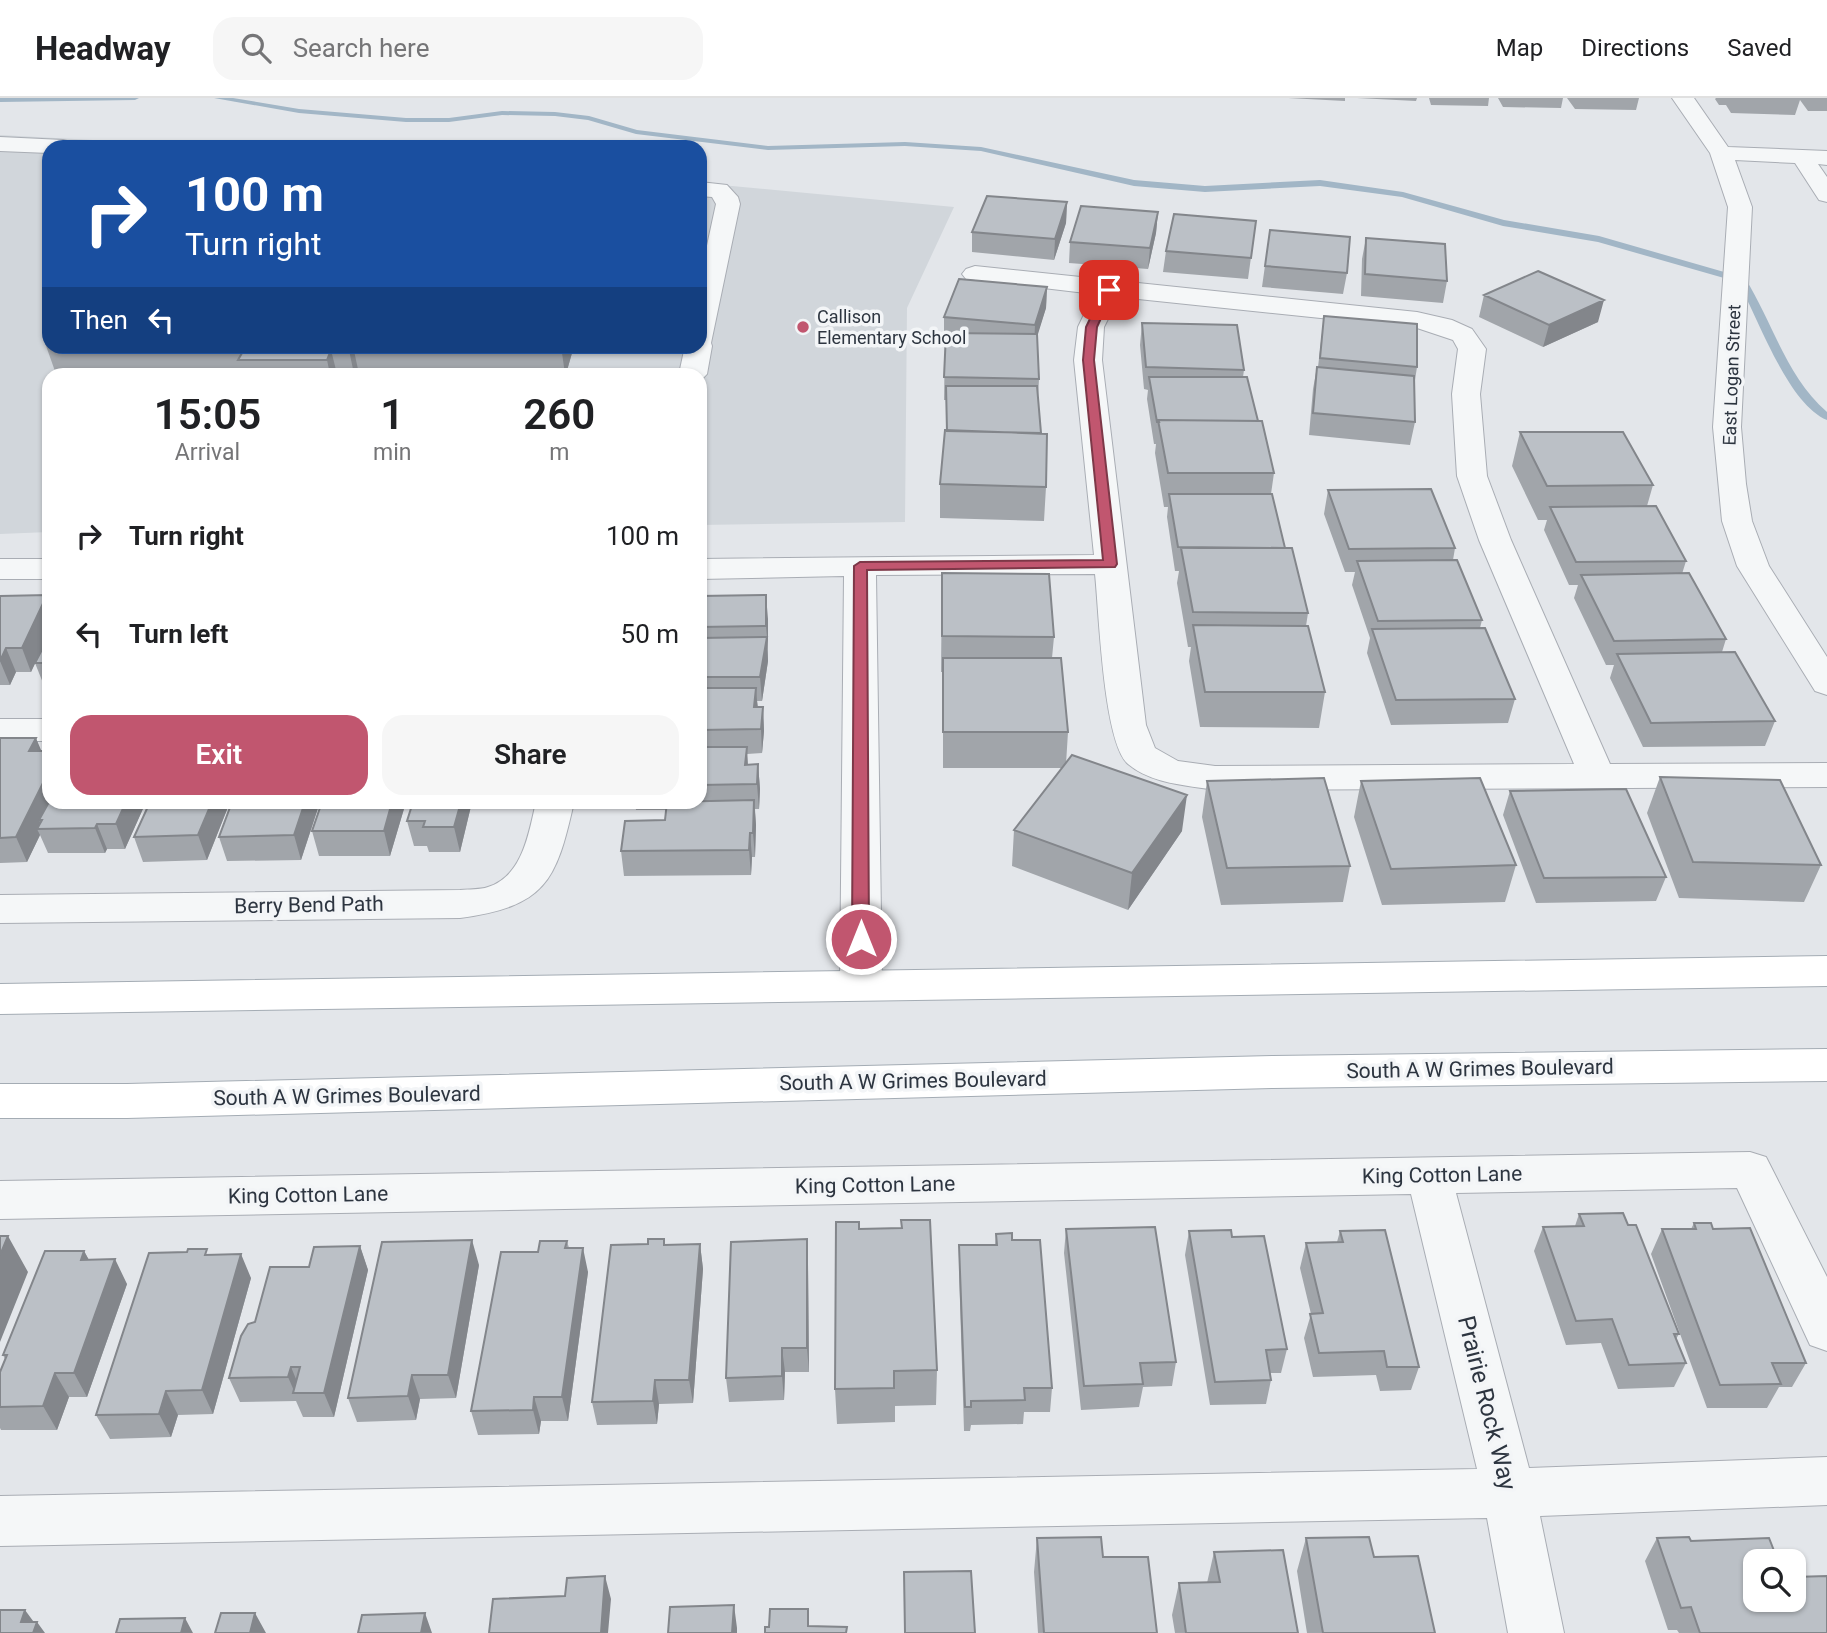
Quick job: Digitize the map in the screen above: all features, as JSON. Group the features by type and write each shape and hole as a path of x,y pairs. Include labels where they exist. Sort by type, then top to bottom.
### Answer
{"main road":[{"path":"0,999 1827,971"},
{"name":"South A W Grimes Boulevard","path":"0,1101 127,1101 1273,1072 1827,1065"}],"street":[{"name":"East Logan Street","path":"1683,98 1721,153 1740,207 1727,427 1737,521 1753,566 1827,684"},
{"path":"0,144 42,146"},
{"path":"1721,153 1827,158"},
{"path":"1802,157 1827,195"},
{"path":"707,189 719,190 726,197 728,204 707,305"},
{"path":"975,274 1417,320 1443,326 1464,335 1472,349 1466,394 1472,476 1495,540 1597,775"},
{"path":"1109,290 1091,327 1088,360 1128,725 1140,755 1169,771 1215,778 1827,775"},
{"path":"707,569 1110,564"},
{"path":"860,566 861,984"},
{"path":"0,569 42,569"},
{"path":"0,730 42,730"},
{"name":"Berry Bend Path","path":"0,909 460,904 498,898 521,887 537,866 553,809"},
{"name":"King Cotton Lane","path":"0,1200 1750,1170 1787,1241 1827,1330"},
{"name":"Prairie Rock Way","path":"1429,1175 1509,1493 1536,1633"},
{"path":"0,1521 1509,1493 1827,1481"}],"shaded area":[{"name":"Callison Elementary School","path":"0,135 93,140 42,140 42,354 707,354 707,184 954,207 907,308 905,522 707,525 707,368 42,368 42,532 0,534"}],"building":[{"path":"987,196 1067,202 1055,239 972,232"},
{"path":"1081,206 1158,212 1150,248 1070,242"},
{"path":"1174,214 1256,221 1251,258 1166,251"},
{"path":"1270,230 1350,237 1347,273 1265,266"},
{"path":"1366,238 1445,244 1447,281 1365,274"},
{"path":"1538,271 1604,300 1549,325 1484,295"},
{"path":"959,279 1047,287 1035,325 944,317"},
{"path":"1324,316 1417,324 1417,367 1320,358"},
{"path":"1142,323 1237,325 1244,370 1146,367"},
{"path":"946,333 1037,334 1039,379 944,377"},
{"path":"241,354 329,354 327,360 238,360"},
{"path":"1317,367 1414,376 1415,422 1313,413"},
{"path":"1149,377 1247,377 1258,421 1157,422"},
{"path":"946,386 1037,386 1041,433 947,431"},
{"path":"1158,420 1262,421 1274,473 1168,473"},
{"path":"945,430 1047,434 1046,487 940,484"},
{"path":"1520,432 1623,432 1653,485 1547,486"},
{"path":"1431,489 1455,548 1349,549 1328,490"},
{"path":"1169,494 1272,494 1285,548 1178,547"},
{"path":"1656,506 1686,561 1576,562 1550,507"},
{"path":"1181,548 1292,548 1308,613 1193,612"},
{"path":"1457,560 1482,620 1378,621 1357,561"},
{"path":"942,573 1049,574 1054,637 942,636"},
{"path":"1689,573 1726,639 1614,641 1581,575"},
{"path":"42,595 42,606 22,648 6,648 0,661 0,596"},
{"path":"766,595 766,626 707,627 707,596"},
{"path":"1193,625 1308,626 1325,692 1205,692"},
{"path":"1485,628 1515,699 1396,700 1372,629"},
{"path":"767,637 760,677 707,677 707,638"},
{"path":"42,650 42,663 35,663"},
{"path":"1735,652 1775,721 1651,723 1617,654"},
{"path":"943,658 1061,658 1068,732 943,732"},
{"path":"707,688 756,688 754,707 763,707 761,729 707,730"},
{"path":"0,738 36,738 29,751 42,751 42,785 16,837 0,838"},
{"path":"707,747 747,747 745,765 758,764 757,784 707,785"},
{"path":"1072,755 1187,795 1132,873 1014,830"},
{"path":"1660,777 1780,780 1821,865 1693,862"},
{"path":"1324,778 1350,866 1227,868 1207,781"},
{"path":"1480,778 1516,865 1391,869 1361,781"},
{"path":"1626,789 1666,877 1544,878 1510,791"},
{"path":"754,800 753,833 750,833 749,850 621,851 625,821 665,820 666,809 707,809 707,801"},
{"path":"45,809 123,809 116,824 97,824 95,828 37,829 42,820 39,820"},
{"path":"147,809 209,809 198,835 134,837"},
{"path":"229,809 303,809 294,835 219,837"},
{"path":"320,809 390,809 384,831 312,831"},
{"path":"411,809 459,809 454,827 423,827 425,821 407,821"},
{"path":"1623,1213 1628,1225 1636,1225 1679,1334 1674,1334 1686,1363 1629,1365 1612,1319 1576,1321 1543,1227 1584,1226 1579,1214"},
{"path":"901,1220 930,1220 937,1370 894,1371 894,1388 835,1389 836,1222 859,1222 859,1229 902,1228"},
{"path":"1694,1223 1711,1223 1713,1229 1750,1228 1806,1363 1772,1363 1781,1384 1720,1385 1662,1229 1696,1229"},
{"path":"1155,1227 1176,1362 1140,1363 1143,1384 1084,1386 1066,1229"},
{"path":"1231,1230 1232,1237 1264,1236 1287,1349 1266,1350 1271,1380 1215,1382 1189,1231"},
{"path":"1385,1230 1419,1367 1387,1367 1384,1351 1319,1353 1310,1314 1323,1313 1306,1243 1343,1242 1340,1231"},
{"path":"1012,1233 1012,1240 1040,1240 1052,1388 1024,1388 1025,1400 971,1401 971,1407 965,1407 959,1245 997,1245 996,1234"},
{"path":"0,1236 8,1236 0,1255"},
{"path":"648,1239 664,1239 664,1245 700,1244 689,1380 655,1380 653,1401 592,1402 611,1245 648,1244"},
{"path":"807,1239 807,1348 782,1348 782,1376 726,1378 731,1242"},
{"path":"472,1240 448,1375 412,1375 408,1396 348,1398 382,1242"},
{"path":"540,1241 567,1241 565,1248 583,1248 562,1397 534,1397 533,1410 471,1411 501,1252 538,1252"},
{"path":"360,1246 324,1393 293,1393 300,1367 291,1367 288,1377 229,1378 241,1336 248,1324 255,1322 270,1267 309,1267 314,1247"},
{"path":"188,1249 207,1249 205,1255 241,1254 202,1390 166,1391 159,1414 96,1415 149,1253 187,1252"},
{"path":"45,1251 84,1251 81,1260 115,1259 74,1373 55,1373 43,1406 0,1407 0,1372 7,1355 3,1355"},
{"path":"1101,1537 1103,1557 1148,1557 1157,1633 1044,1633 1037,1538"},
{"path":"1369,1537 1374,1557 1418,1556 1435,1633 1323,1633 1306,1538"},
{"path":"1689,1537 1691,1541 1769,1538 1773,1549 1743,1549 1743,1612 1806,1612 1806,1577 1827,1576 1827,1633 1700,1633 1691,1607 1681,1608 1657,1538"},
{"path":"1283,1550 1298,1633 1186,1633 1179,1583 1220,1582 1214,1552"},
{"path":"971,1571 975,1633 905,1633 904,1572"},
{"path":"605,1576 601,1633 489,1633 493,1599 565,1596 567,1578"},
{"path":"734,1605 732,1633 668,1633 670,1607"},
{"path":"770,1609 808,1609 808,1626 847,1627 846,1633 765,1633 765,1627 769,1627"},
{"path":"0,1610 25,1610 21,1622 37,1622 33,1633 0,1633"},
{"path":"221,1613 255,1613 250,1633 215,1633"},
{"path":"425,1613 421,1633 358,1633 362,1615"},
{"path":"185,1618 181,1633 116,1633 120,1619"}],"waterway":[{"path":"0,100 135,98"},
{"path":"218,98 299,111 406,120 449,120 502,113 555,114 589,118 636,132 702,140"},
{"path":"707,141 768,148 905,144 981,149 1134,183 1205,189 1320,183 1403,195 1503,223 1599,239 1742,280 1787,371 1811,403 1827,417"}],"place":[{"name":"Callison Elementary School","path":"803,327"}],"route":[{"path":"861,939 860,566 1110,564 1088,360 1091,327 1109,290"}]}
